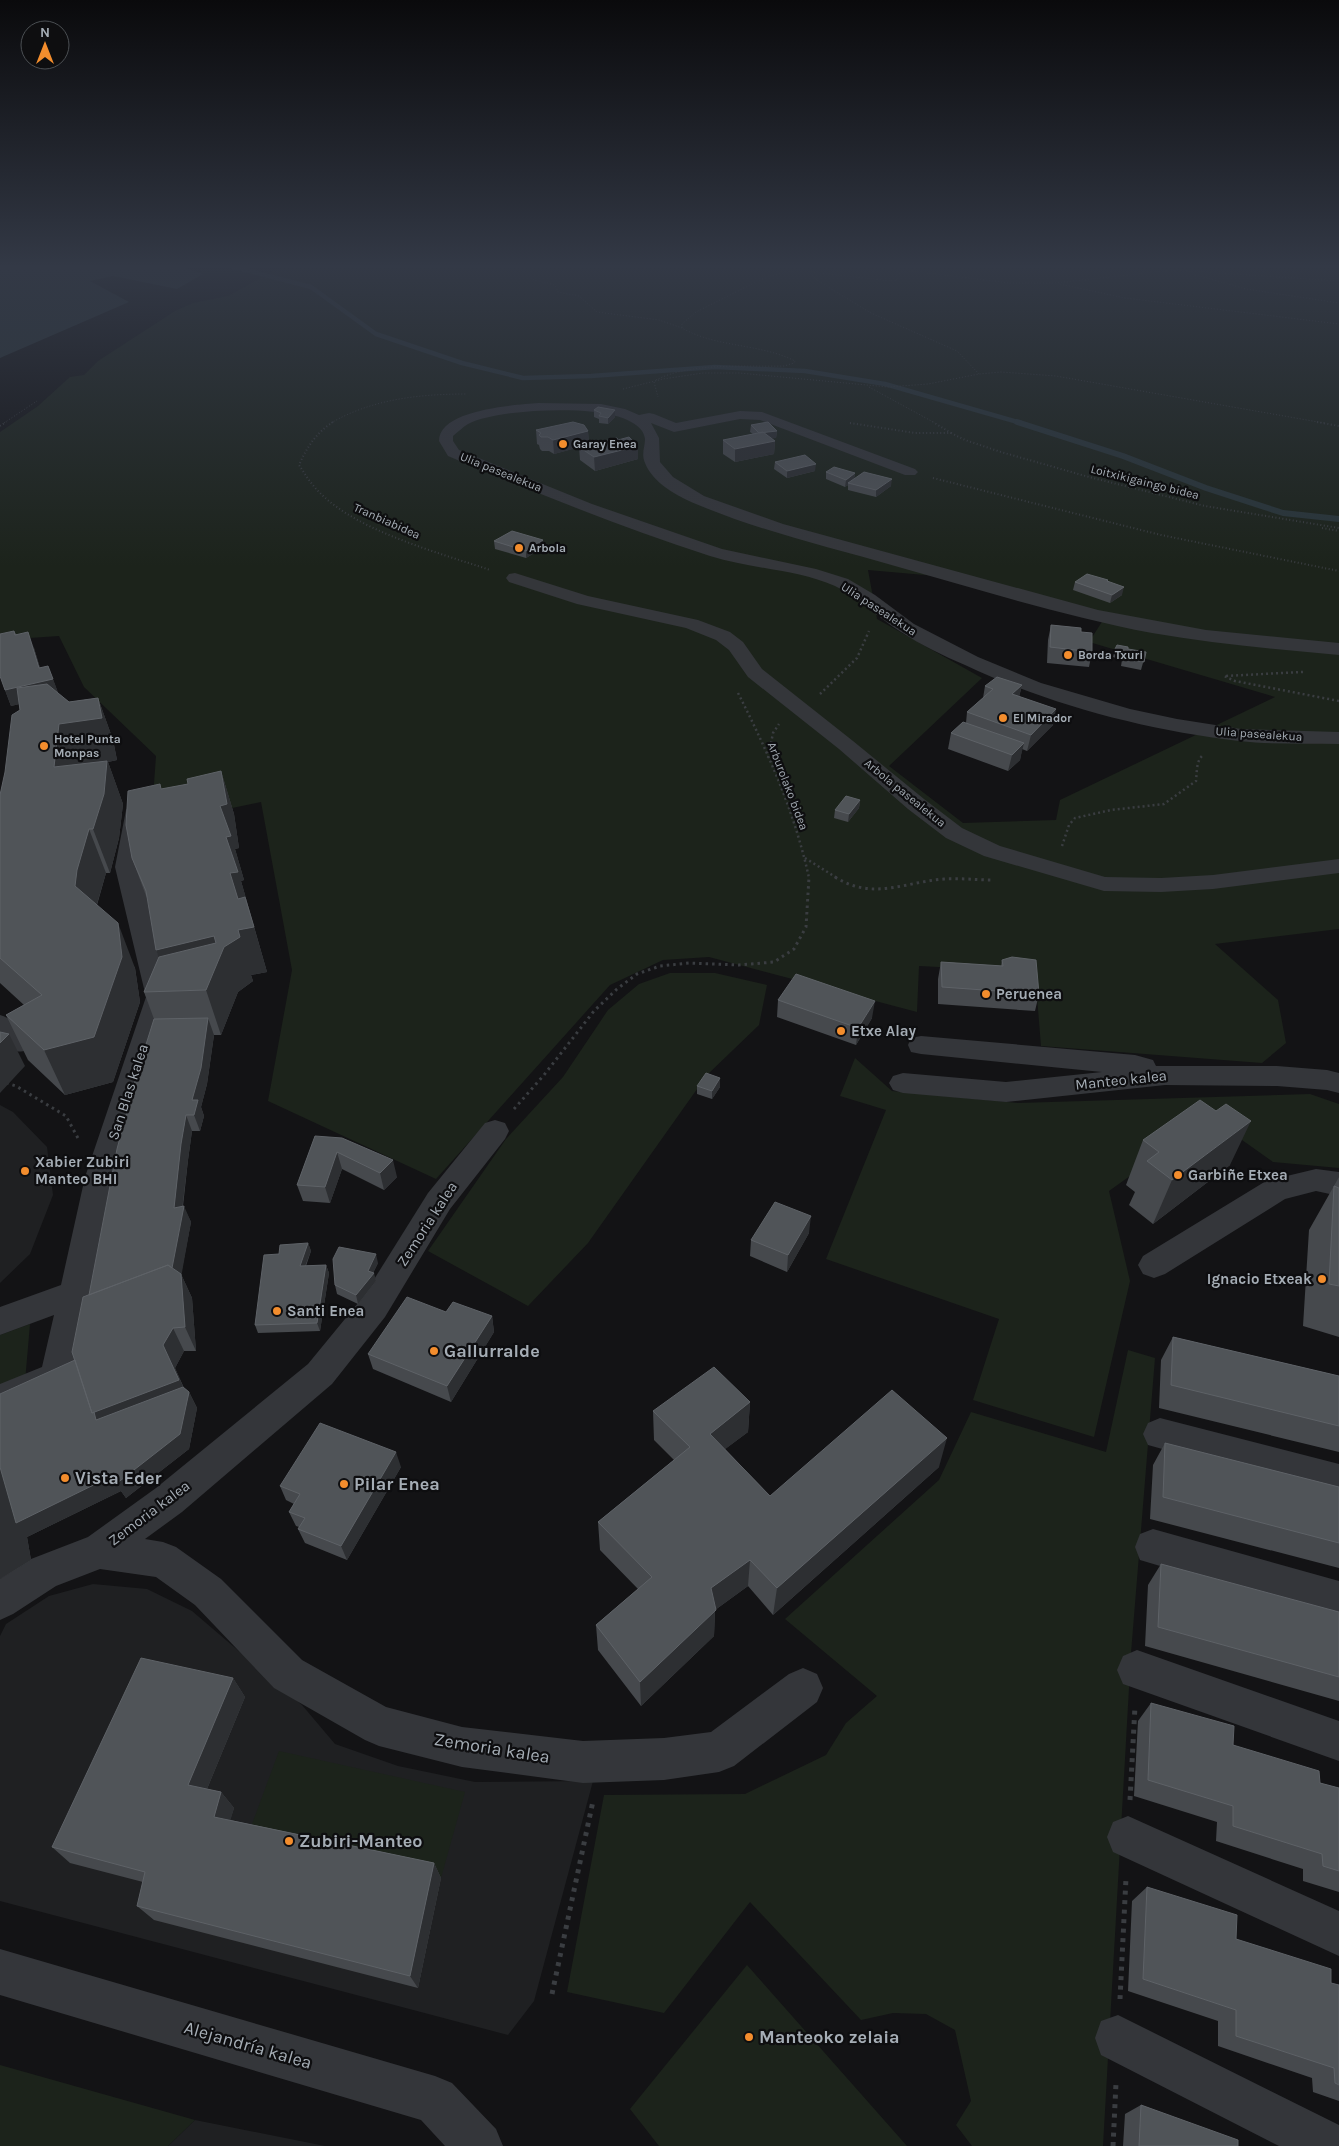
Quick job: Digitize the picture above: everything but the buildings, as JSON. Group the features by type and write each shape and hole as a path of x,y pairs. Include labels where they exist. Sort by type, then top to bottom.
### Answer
{"street":[{"name":"Ulia pasealekua","path":"638,420 616,411 592,407 530,408 466,419 446,435 446,441 454,452 471,461 646,529 718,553 816,574 842,584 868,599 907,628 971,661 1034,687 1126,714 1176,725 1241,735 1339,738"},
{"path":"638,420 649,417 674,428 740,415 762,416 910,472"},
{"path":"638,420 649,429 652,437 651,459 662,476 697,499 734,514 789,532 1014,594 1126,622 1210,637 1339,649"},
{"name":"Arbola pasealekua","path":"515,578 600,604 698,626 723,636 736,646 756,673 954,833 992,851 1104,884 1161,885 1213,882 1339,866"},
{"name":"San Blas kalea","path":"0,1400 56,1376 100,1177 159,997 126,867 137,808"},
{"path":"0,1024 18,1043"},
{"path":"921,1045 1134,1064 1165,1075"},
{"name":"Manteo kalea","path":"903,1083 1006,1092 1165,1075 1277,1076 1327,1080 1339,1083"},
{"name":"Zemoria kalea","path":"0,1601 44,1572 100,1550 169,1500 320,1374 374,1307 439,1201 496,1130"},
{"path":"1154,1265 1277,1189 1316,1180 1339,1184"},
{"path":"0,1321 73,1294"},
{"path":"1160,1434 1339,1481"},
{"path":"1153,1547 1339,1600"},
{"name":"Zemoria kalea","path":"100,1550 163,1560 208,1592 288,1674 380,1726 462,1747 584,1762 664,1759 719,1752 803,1688"},
{"path":"1137,1670 1339,1741"},
{"path":"1128,1837 1339,1934"},
{"name":"Alejandría kalea","path":"0,1972 435,2100 479,2146"},
{"path":"1118,2038 1330,2146"}],"path":[{"path":"781,366 687,371 669,374 654,382 703,374 739,373 888,387 928,384 979,374 1001,372 1056,376 1339,426"},
{"path":"971,366 979,374"},
{"name":"Loitxikigaingo bidea","path":"866,386 908,407 965,440 1098,479 1205,506 1339,530"},
{"path":"0,426 37,401"},
{"name":"Tranbiabidea","path":"364,407 332,422 307,447 299,465 309,483 345,512 367,525 406,541 515,578"},
{"path":"845,423 917,433 943,435 951,433"},
{"path":"910,472 1161,535 1339,571"},
{"path":"816,697 857,658 872,627"},
{"path":"1308,672 1224,676 1235,681 1339,701"},
{"name":"Arburolako bidea","path":"496,1130 544,1075 594,1012 617,989 637,974 660,966 689,963 756,964 774,962 794,949 806,926 809,878 801,843 764,745 735,687"},
{"path":"768,758 773,734"},
{"path":"804,857 848,885 880,890 943,879 1020,880 1037,875 1059,856 1069,824 1076,818 1111,810 1164,804 1196,781 1200,757 1208,752"},
{"path":"0,1081 16,1086 66,1116 100,1177"},
{"path":"1114,2146 1137,1670"},
{"path":"552,1994 595,1793"}],"shaded area":[{"path":"93,366 1339,366 1339,929 1215,944 1278,1000 1286,1043 1262,1063 1041,1046 1035,972 919,966 917,1012 709,957 663,960 610,985 436,1179 268,1101 292,970 261,802 151,825 156,756 84,687 59,636 0,640 0,432 38,406 70,377 84,375","holes":["868,570 936,576 1107,614 1089,642 1275,697 1060,800 1056,820 963,823 889,766 982,678 877,619"]},
{"path":"670,973 715,973 767,985 759,1025 707,1075 588,1243 528,1306 428,1251 506,1139 563,1077 608,1010 639,984"},
{"path":"855,1058 892,1091 1018,1103 1310,1094 1339,1104 1339,1168 1273,1162 1211,1118 1109,1191 1130,1281 1094,1437 973,1400 999,1319 826,1259 886,1110 840,1096"},
{"name":"Xabier Zubiri Manteo BHI","path":"0,1105 13,1112 47,1147 53,1195 30,1254 0,1283"},
{"path":"30,1324 25,1382 0,1393 0,1335"},
{"path":"1128,1350 1155,1358 1131,1653 1103,2146 972,2146 956,2125 971,2101 955,2030 926,2014 893,2013 861,2020 750,1902 664,2013 567,1992 604,1795 745,1794 826,1755 846,1723 877,1696 785,1619 939,1480 971,1412 1106,1452"},
{"name":"Zubiri-Manteo","path":"93,1584 147,1589 192,1611 302,1705 335,1744 398,1766 475,1782 593,1781 534,2001 508,2035 0,1901 0,1636 6,1624 49,1596"},
{"path":"279,1751 465,1792 441,1878 248,1835"},
{"name":"Manteoko zelaia","path":"747,1965 907,2146 659,2146 630,2109"},
{"path":"0,2065 195,2120 168,2146 0,2146"},
{"path":"195,2120 325,2146 168,2146"}],"waterway":[{"path":"475,366 523,378 591,376 715,367 805,371 885,384 1021,423"},
{"path":"1017,422 1123,456 1206,488 1283,513 1339,519"}],"place":[{"name":"Garay Enea","path":"563,444"},
{"name":"Arbola","path":"519,548"},
{"name":"Borda Txuri","path":"1068,655"},
{"name":"El Mirador","path":"1003,718"},
{"name":"Hotel Punta Monpas","path":"44,746"},
{"name":"Peruenea","path":"986,994"},
{"name":"Etxe Alay","path":"841,1031"},
{"name":"Xabier Zubiri Manteo BHI","path":"25,1171"},
{"name":"Garbiñe Etxea","path":"1178,1175"},
{"name":"Ignacio Etxeak","path":"1322,1279"},
{"name":"Santi Enea","path":"277,1311"},
{"name":"Gallurralde","path":"434,1351"},
{"name":"Vista Eder","path":"65,1478"},
{"name":"Pilar Enea","path":"344,1484"},
{"name":"Zubiri-Manteo","path":"289,1841"},
{"name":"Manteoko zelaia","path":"749,2037"}]}
